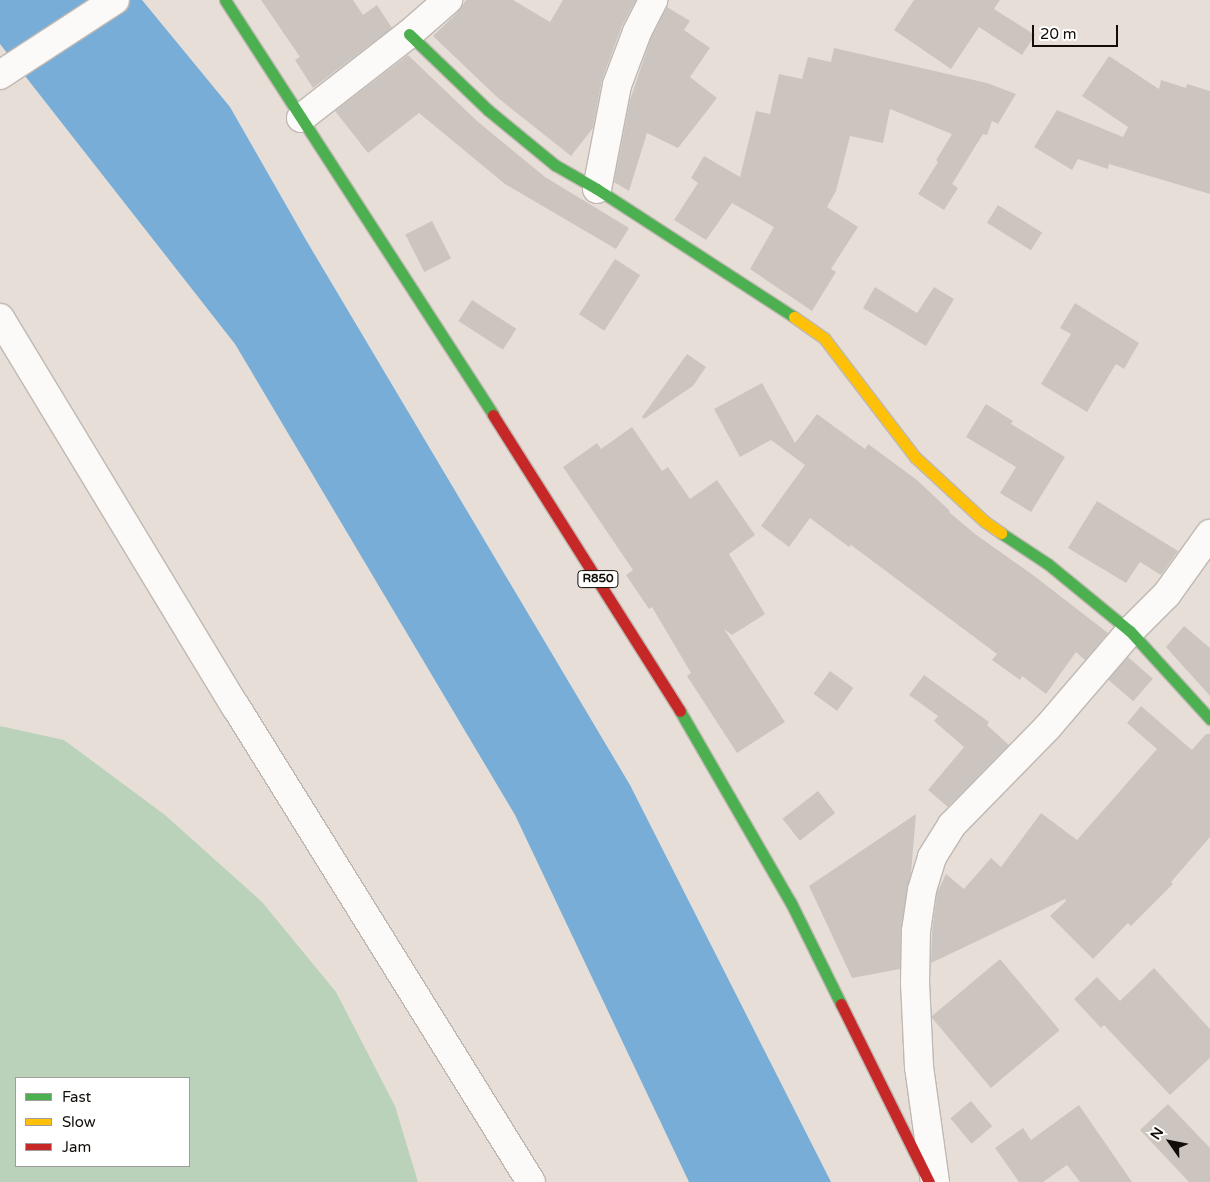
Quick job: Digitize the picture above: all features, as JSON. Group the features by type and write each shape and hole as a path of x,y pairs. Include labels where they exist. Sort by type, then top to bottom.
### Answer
{"main road":[{"name":"R850","path":"225,0 560,519 685,719 792,903 929,1182"},
{"path":"409,34 488,110 555,165 597,189 761,294 824,338 915,457 984,521 1048,564 1130,631 1210,719"}],"street":[{"path":"0,75 115,0"},
{"path":"301,118 409,34 448,0"},
{"path":"597,189 616,85 637,32 653,0"},
{"path":"0,318 236,707 530,1182"},
{"path":"935,1182 919,1067 915,983 917,923 922,890 932,857 952,825 1047,728 1130,631 1167,594 1210,534"}],"green space":[{"path":"0,726 64,740 165,815 262,902 336,992 395,1106 418,1182 0,1182"}],"water":[{"path":"0,0 142,0 230,107 306,240 630,785 831,1182 689,1182 515,815 235,344 0,44"}],"building":[{"path":"261,0 353,0 363,15 377,5 392,28 313,88 295,60 300,57"},
{"path":"466,0 513,0 550,22 563,0 636,0 622,26 602,80 593,128 571,156 498,98 433,36 458,12"},
{"path":"914,0 1000,0 994,9 1035,35 1022,55 979,27 951,69 894,30"},
{"path":"667,7 690,21 684,30 710,48 690,77 717,98 678,148 647,133 629,191 614,182 630,100 651,38"},
{"path":"834,48 987,83 1016,94 998,124 992,121 987,135 983,134 952,184 958,188 944,210 918,194 938,162 936,160 952,134 890,109 883,143 850,136 836,191 827,207 858,227 831,269 836,272 812,311 750,269 774,227 732,203 706,240 674,220 698,183 691,178 704,156 740,177 756,111 770,114 779,74 802,79 808,57 831,62"},
{"path":"408,55 477,121 545,177 629,228 616,249 505,184 419,113 368,153 335,111"},
{"path":"1109,56 1159,89 1161,80 1186,88 1187,84 1210,91 1210,194 1109,164 1108,169 1078,159 1072,170 1034,147 1057,110 1123,137 1128,127 1082,96"},
{"path":"998,205 1042,233 1031,250 987,223"},
{"path":"432,221 451,258 424,272 405,235"},
{"path":"615,259 640,275 604,331 579,314"},
{"path":"875,287 917,313 934,287 954,299 926,346 863,308"},
{"path":"472,300 516,329 503,350 458,321"},
{"path":"1075,303 1139,343 1124,369 1116,364 1087,412 1041,384 1071,334 1060,328"},
{"path":"687,354 706,367 693,386 644,419 642,417"},
{"path":"762,383 795,443 817,414 865,449 868,444 917,480 949,512 975,534 1033,575 1108,633 1085,660 1076,652 1046,694 1022,676 1020,680 992,660 997,654 851,545 849,547 810,518 789,547 761,526 805,465 771,440 740,457 714,409"},
{"path":"986,404 1013,421 1011,424 1065,457 1031,512 1000,493 1016,467 966,437"},
{"path":"632,427 662,471 668,467 690,499 717,480 755,535 729,554 765,614 732,635 724,629 785,722 737,753 687,676 691,673 652,607 649,609 626,575 633,570 563,467 597,443 601,449"},
{"path":"1097,501 1178,551 1161,575 1140,562 1126,583 1068,548"},
{"path":"1184,626 1210,648 1210,696 1166,647"},
{"path":"1128,657 1153,679 1133,701 1108,680"},
{"path":"830,671 853,688 837,711 814,694"},
{"path":"924,675 989,722 987,725 1009,745 948,807 928,790 964,747 934,721 938,716 909,695"},
{"path":"1141,706 1192,750 1206,734 1210,734 1210,837 1171,882 1173,884 1131,926 1128,923 1093,959 1050,916 1066,901 1065,899 931,963 932,932 937,893 946,874 964,889 991,858 1001,867 1041,813 1077,840 1157,749 1127,723"},
{"path":"818,791 835,813 800,841 783,819"},
{"path":"916,814 911,873 901,929 900,969 852,978 809,886"},
{"path":"1000,959 1060,1030 991,1088 931,1017"},
{"path":"1154,968 1210,1029 1210,1058 1170,1095 1104,1025 1101,1028 1074,999 1097,977 1120,1001"},
{"path":"971,1101 992,1126 972,1144 950,1118"},
{"path":"1168,1104 1210,1148 1210,1182 1189,1182 1140,1130"},
{"path":"1079,1105 1132,1182 1080,1182 1067,1165 1043,1182 1019,1182 995,1148 1023,1128 1031,1140"}],"traffic: fast":[{"path":"225,0 493,415"},
{"path":"409,34 488,110 555,165 597,189 794,317"},
{"path":"1001,533 1048,564 1130,631 1210,719"},
{"path":"680,711 791,903 841,1004"}],"traffic: slow":[{"path":"794,317 824,338 915,457 984,521 1001,533"}],"traffic: jam":[{"path":"493,415 680,711"},
{"path":"841,1004 929,1182"}]}
